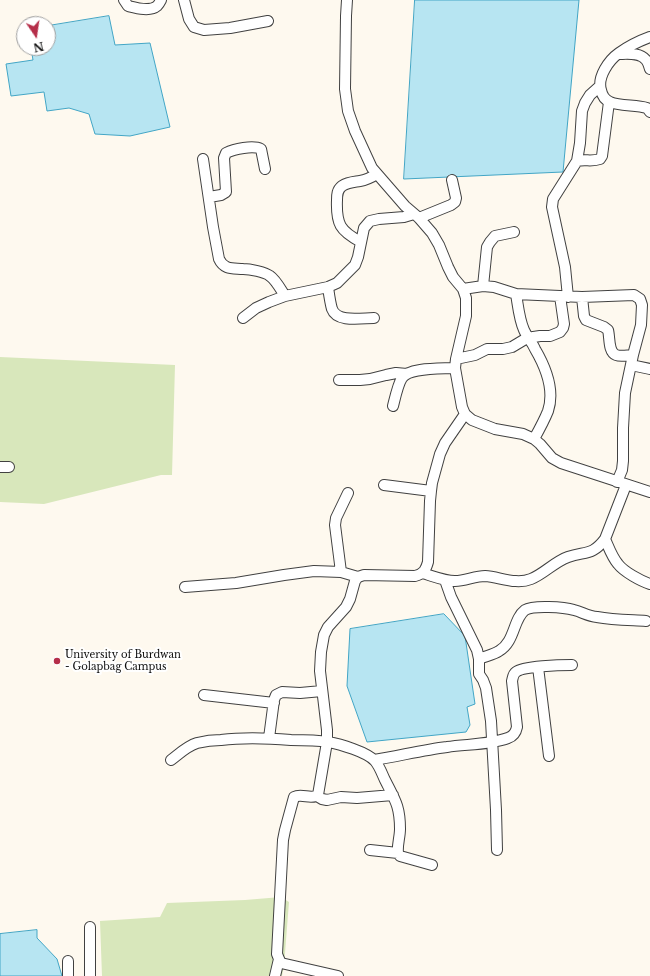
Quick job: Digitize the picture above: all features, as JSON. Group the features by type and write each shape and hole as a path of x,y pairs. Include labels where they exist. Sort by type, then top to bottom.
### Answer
{"street":[{"path":"124,0 128,6 144,9 157,6 161,0"},
{"path":"184,0 189,19 194,28 204,30 230,28 268,21"},
{"path":"347,0 345,24 345,90 348,111 355,131 372,168 405,206 417,216 432,233 453,277 463,289 466,298 466,316 455,363 462,407 465,414 472,420 495,428 523,434 534,439 552,458 561,464 650,492"},
{"path":"649,108 608,102 602,95 600,86 604,70 618,54 637,42 650,37"},
{"path":"618,54 632,54 640,56 646,60 650,69"},
{"path":"393,406 401,379 415,370 455,363 487,349 503,349 512,347 527,338 550,336 560,332 563,328 565,267 552,207 553,199 578,161 584,103 590,94 600,86"},
{"path":"578,161 596,160 600,159 602,156 608,102"},
{"path":"209,197 221,195 226,192 224,158 226,152 257,147 261,149 265,169"},
{"path":"203,159 213,227 221,263 230,269 244,269 266,273 272,276 285,296"},
{"path":"361,242 350,236 339,224 337,211 338,192 342,187 349,183 367,179 377,174"},
{"path":"243,318 256,308 285,296 328,287 337,283 355,265 364,228 370,221 417,216 451,205 456,198 452,180"},
{"path":"483,286 487,248 490,242 495,236 514,232"},
{"path":"422,573 445,580 456,581 483,576 513,581 525,581 532,579 558,561 592,551 599,546 605,539 621,483 626,393 632,360 641,325 642,305 640,299 634,295 582,297 516,294 494,287 483,286 463,289"},
{"path":"328,287 332,310 336,316 342,318 374,318"},
{"path":"516,294 523,328 527,338 544,365 549,383 550,400 548,411 534,439"},
{"path":"582,297 584,316 586,320 608,330 612,353 632,360 650,369"},
{"path":"339,380 370,379 386,374 396,373 407,374"},
{"path":"185,587 247,581 314,572 341,572 358,577 364,575 415,576 422,573 428,562 431,491 440,454 445,443 465,414"},
{"path":"384,485 431,491"},
{"path":"341,572 334,525 348,493"},
{"path":"605,539 611,555 618,565 643,582 650,584"},
{"path":"317,796 327,742 320,671 324,635 346,607 355,581 358,577"},
{"path":"445,580 451,597 477,650 479,658 479,674 486,688 492,721 497,850"},
{"path":"479,658 499,652 506,646 511,639 520,616 525,610 535,607 572,609 598,618 646,621"},
{"path":"374,760 430,749 493,742 509,738 513,736 517,727 512,680 515,673 521,670 538,667 572,665"},
{"path":"538,667 549,756"},
{"path":"269,738 276,695 282,692 300,693 322,691"},
{"path":"204,695 274,703"},
{"path":"171,760 186,748 195,744 205,741 241,738 269,738 327,742 352,748 374,760 393,795 399,813 400,830 398,853"},
{"path":"338,976 282,963 277,954 283,840 294,798 299,795 312,797 317,796 327,800 342,797 357,798 393,795"},
{"path":"370,850 398,853 400,856 432,866"},
{"path":"90,928 90,976"},
{"path":"275,976 279,959"},
{"path":"68,962 68,976"}],"green space":[{"path":"0,357 175,365 172,475 161,475 44,504 0,502"},
{"path":"281,897 289,902 282,976 102,976 100,921 160,917 167,903"}],"water":[{"path":"415,0 579,0 563,172 404,179"},
{"path":"109,16 115,45 150,43 170,127 130,136 95,134 89,114 69,108 47,111 44,92 11,96 6,64 33,60 32,56 56,56 56,25"},
{"path":"444,614 465,636 475,704 467,707 470,725 466,732 367,742 347,686 350,629"},
{"path":"37,930 37,938 57,959 62,976 0,976 0,934"}],"place":[{"name":"University of Burdwan - Golapbag Campus","path":"57,661"}]}
